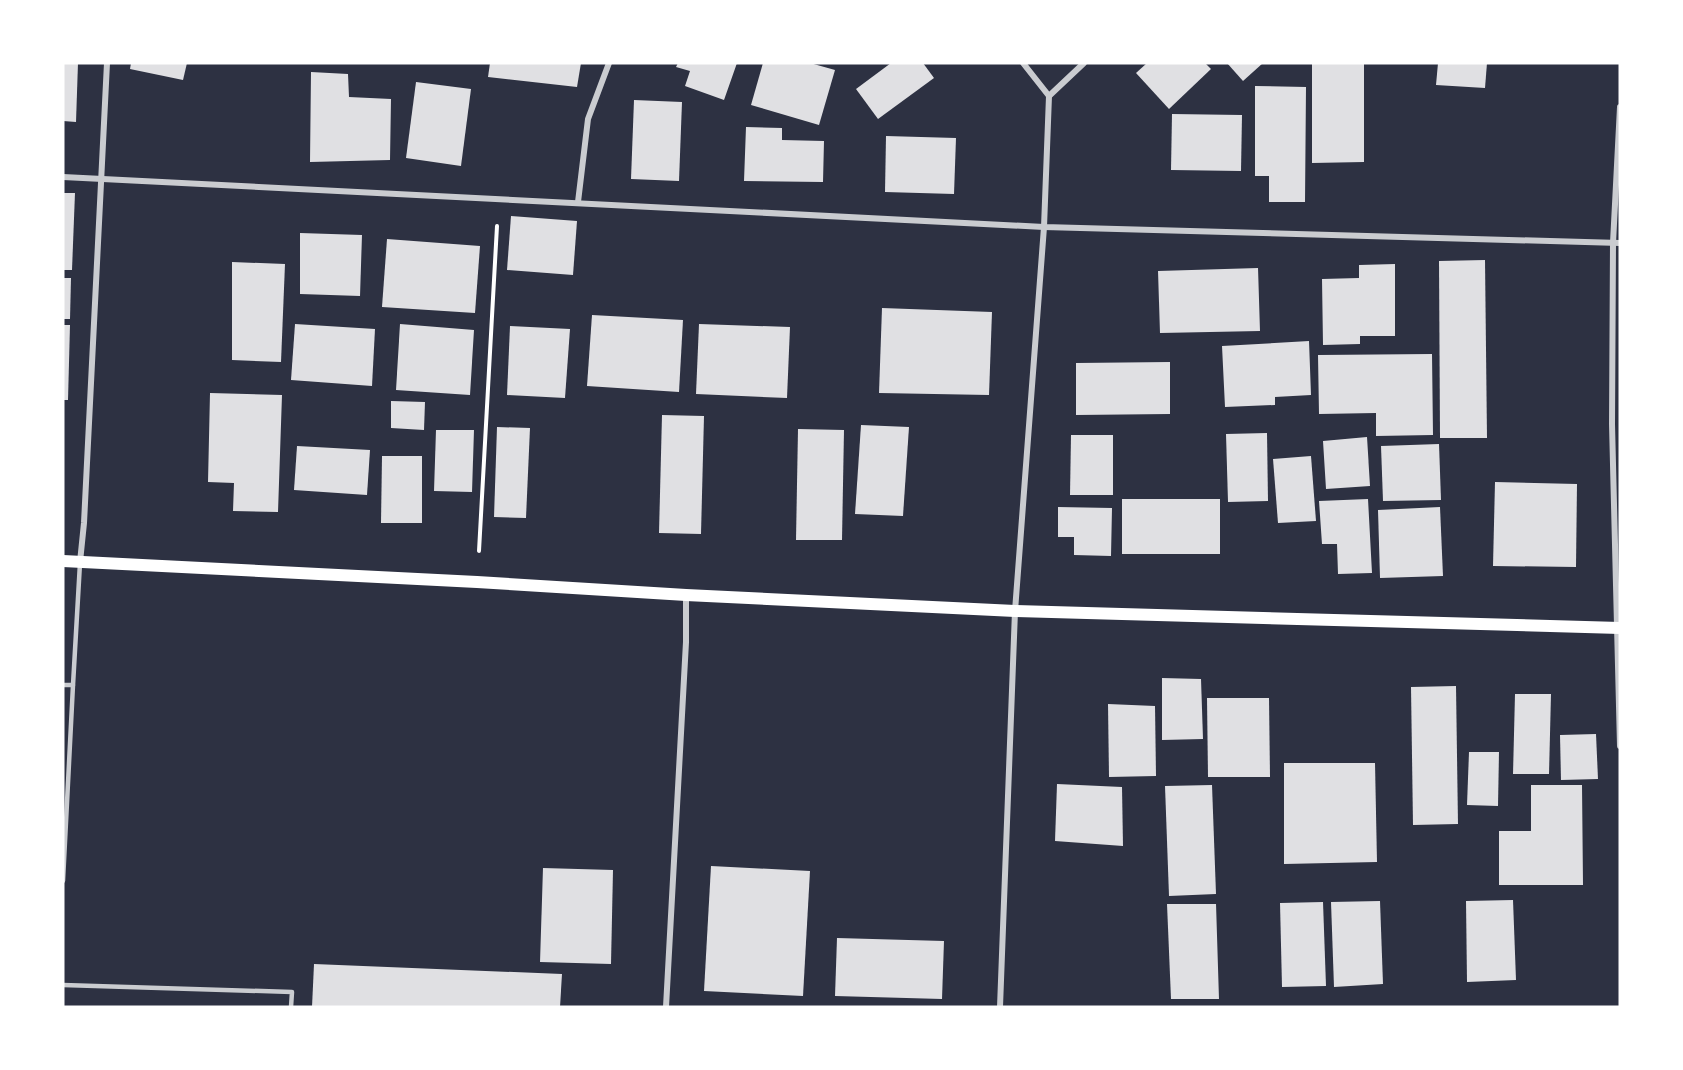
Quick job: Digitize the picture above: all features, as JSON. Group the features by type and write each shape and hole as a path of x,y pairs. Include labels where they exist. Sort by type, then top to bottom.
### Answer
{"main road":[{"path":"63,561 477,582 686,596 1015,611 1619,628"}],"street":[{"path":"80,562 84,523 107,63"},
{"path":"578,202 588,119 609,63"},
{"path":"1000,1007 1015,611 1044,227 1049,96 1023,63"},
{"path":"1049,96 1084,63"},
{"path":"1620,107 1612,424 1619,628 1620,746"},
{"path":"63,177 1044,227 1616,243"},
{"path":"666,1007 686,642 686,596"}],"lane":[{"path":"63,881 80,562"},
{"path":"63,685 73,685"},
{"path":"63,985 292,992 291,1007"}],"path":[{"path":"477,582 498,198"}],"building":[{"path":"63,63 78,63 76,122 63,121"},
{"path":"131,63 187,63 183,80 130,69"},
{"path":"490,63 581,63 577,87 488,77"},
{"path":"678,63 737,63 724,100 685,86 690,71 676,67"},
{"path":"763,63 810,63 835,70 819,125 751,105"},
{"path":"891,63 923,63 934,78 878,119 856,89"},
{"path":"1147,63 1205,63 1211,69 1169,109 1136,73"},
{"path":"1227,63 1263,63 1243,81"},
{"path":"1312,63 1364,63 1364,162 1312,163"},
{"path":"1438,63 1487,63 1485,88 1436,85"},
{"path":"311,72 348,74 349,97 391,99 390,160 310,162"},
{"path":"416,82 471,89 461,166 406,158"},
{"path":"1255,86 1306,87 1305,202 1269,202 1269,176 1255,176"},
{"path":"634,100 682,102 679,181 631,179"},
{"path":"1172,114 1242,115 1241,171 1171,170"},
{"path":"746,127 782,128 782,140 824,141 823,182 744,181"},
{"path":"886,136 956,138 954,194 885,192"},
{"path":"63,193 75,193 72,270 63,270"},
{"path":"511,216 577,221 573,275 507,270"},
{"path":"300,233 362,235 360,296 300,294"},
{"path":"387,239 480,246 475,313 382,307"},
{"path":"1485,260 1487,438 1440,438 1439,261"},
{"path":"232,262 285,264 281,362 232,360"},
{"path":"1395,264 1395,336 1360,336 1360,344 1323,345 1322,279 1359,278 1359,265"},
{"path":"1258,268 1260,331 1160,333 1158,271"},
{"path":"63,278 71,278 70,319 63,319"},
{"path":"882,308 992,312 989,395 879,393"},
{"path":"592,315 683,320 679,392 587,386"},
{"path":"295,324 375,329 372,386 291,380"},
{"path":"400,324 474,330 470,395 396,390"},
{"path":"699,324 790,327 787,398 696,394"},
{"path":"63,325 70,325 68,400 63,400"},
{"path":"510,326 570,329 565,398 507,395"},
{"path":"1309,341 1311,395 1275,397 1275,405 1225,407 1222,346"},
{"path":"1432,354 1433,435 1376,436 1376,413 1319,414 1318,355"},
{"path":"1170,362 1170,414 1076,415 1076,363"},
{"path":"210,393 282,395 278,512 233,511 234,483 208,482"},
{"path":"391,401 425,402 424,430 391,428"},
{"path":"662,415 704,416 701,534 659,533"},
{"path":"861,425 909,427 903,516 855,514"},
{"path":"497,427 530,428 526,518 494,517"},
{"path":"798,429 844,430 842,540 796,540"},
{"path":"436,430 474,430 472,492 434,491"},
{"path":"1267,433 1268,501 1228,502 1226,434"},
{"path":"1071,435 1113,435 1113,495 1070,495"},
{"path":"1367,437 1370,486 1326,489 1323,441"},
{"path":"1439,444 1441,500 1383,501 1381,446"},
{"path":"297,446 370,450 367,495 294,490"},
{"path":"382,456 422,456 422,523 381,523"},
{"path":"1311,456 1316,521 1278,523 1273,459"},
{"path":"1495,482 1577,484 1576,567 1493,566"},
{"path":"1122,499 1220,499 1220,554 1122,554"},
{"path":"1368,499 1372,573 1338,574 1337,544 1322,544 1319,501"},
{"path":"1058,507 1112,508 1111,556 1074,555 1074,537 1058,537"},
{"path":"1440,507 1443,576 1380,578 1378,510"},
{"path":"1162,678 1201,679 1203,739 1162,740"},
{"path":"1456,686 1458,824 1413,825 1411,687"},
{"path":"1515,694 1551,694 1549,774 1513,774"},
{"path":"1207,698 1269,698 1270,777 1208,777"},
{"path":"1108,704 1155,706 1156,776 1109,777"},
{"path":"1596,734 1598,779 1561,780 1560,735"},
{"path":"1469,752 1499,752 1498,806 1467,805"},
{"path":"1284,763 1375,763 1377,862 1284,864"},
{"path":"1057,784 1122,787 1123,846 1055,841"},
{"path":"1212,785 1216,894 1169,896 1165,786"},
{"path":"1531,785 1582,785 1583,885 1499,885 1499,831 1531,831"},
{"path":"711,866 810,871 803,996 704,991"},
{"path":"543,868 613,870 611,964 540,962"},
{"path":"1513,900 1516,980 1467,982 1466,901"},
{"path":"1380,901 1383,984 1334,987 1331,902"},
{"path":"1323,902 1326,986 1282,987 1280,903"},
{"path":"1167,904 1216,904 1219,999 1171,999"},
{"path":"837,938 944,941 942,999 835,996"},
{"path":"314,964 562,974 560,1007 312,1007"}]}
